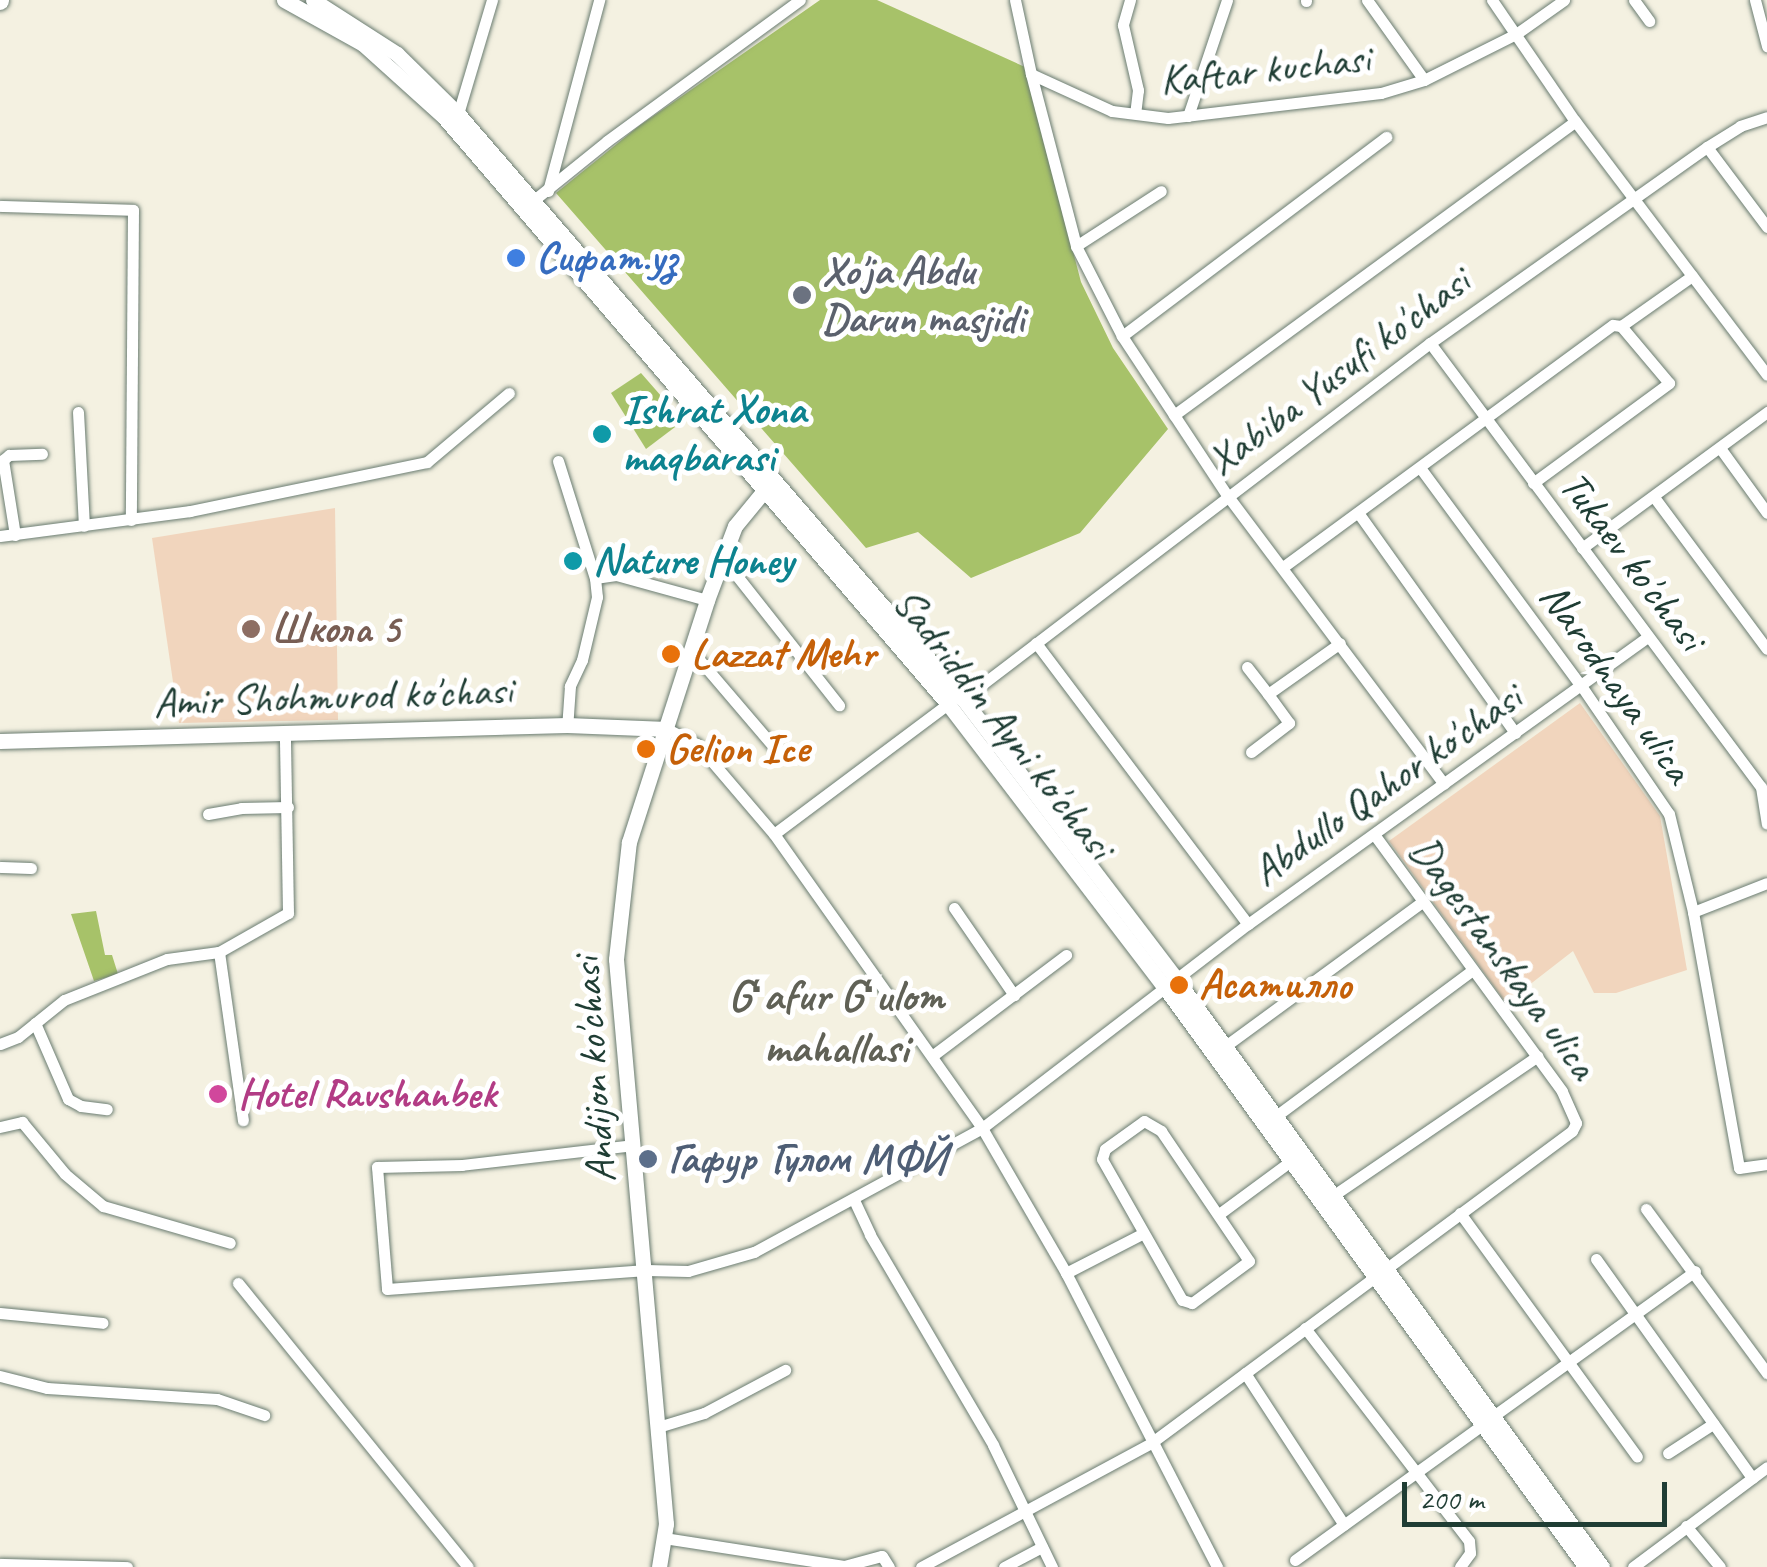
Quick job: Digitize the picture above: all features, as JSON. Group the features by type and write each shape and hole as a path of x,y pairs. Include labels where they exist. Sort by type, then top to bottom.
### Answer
{"main road":[{"name":"Sadriddin Ayni ko'chasi","path":"284,0 363,44 406,78 527,206 770,483 956,701 1171,984 1224,1047 1276,1116 1379,1274"},
{"name":"Sadriddin Ayni ko'chasi","path":"313,0 334,5 397,54 458,114 527,206"},
{"name":"Andijon ko'chasi","path":"659,1567 664,1538 658,1427 616,959 630,842 691,650 735,526 770,483"},
{"name":"Amir Shohmurod ko'chasi","path":"0,741 566,726 667,729"},
{"name":"Sadriddin Ayni ko'chasi","path":"1171,984 1291,1161 1486,1421 1586,1567"},
{"name":"Sadriddin Ayni ko'chasi","path":"1486,1421 1602,1567"}],"street":[{"path":"458,114 492,0"},
{"path":"548,191 599,0"},
{"path":"527,206 607,141 800,0"},
{"path":"1015,0 1076,246 1122,336 1228,495 1444,784"},
{"path":"1130,0 1123,26 1138,90 1135,113"},
{"path":"1188,116 1226,0"},
{"path":"1367,0 1424,80"},
{"path":"1492,0 1575,121 1767,375"},
{"name":"Kaftar kuchasi","path":"1031,74 1089,104 1135,113 1188,116 1381,93 1424,80 1516,34 1564,0"},
{"path":"1634,0 1649,21"},
{"path":"1755,0 1767,46"},
{"name":"Xabiba Yusufi ko'chasi","path":"774,834 1036,644 1430,343 1707,147 1740,126 1767,117"},
{"path":"1174,415 1575,121"},
{"path":"1122,336 1386,137"},
{"path":"1707,147 1767,226"},
{"path":"1076,246 1161,190"},
{"path":"0,206 133,210 131,520"},
{"path":"1282,567 1613,325 1621,326 1692,276"},
{"path":"1533,484 1669,383 1621,326"},
{"name":"Tukaev ko'chasi","path":"1430,343 1761,787 1767,824"},
{"path":"0,536 131,520 426,462 509,393"},
{"path":"78,412 84,526"},
{"path":"1582,548 1767,412"},
{"path":"1720,448 1767,513"},
{"path":"14,534 3,460 9,455 42,454"},
{"path":"558,461 595,578 594,616 570,686 566,726"},
{"name":"Narodnaya ulica","path":"1421,469 1582,687 1669,814 1692,912 1738,1168 1767,1164"},
{"path":"1654,496 1767,649"},
{"path":"1359,514 1515,734"},
{"path":"722,557 839,706"},
{"path":"595,578 616,575 708,600"},
{"name":"Abdullo Qahor ko'chasi","path":"634,1145 462,1165 377,1167 387,1289 646,1270 688,1271 754,1252 982,1128 1248,924 1648,637"},
{"path":"1036,644 1248,924"},
{"path":"1268,694 1340,644"},
{"path":"691,650 780,753"},
{"path":"1247,667 1288,723 1251,752"},
{"path":"667,729 697,744 774,834 982,1128 1066,1273 1218,1567"},
{"path":"0,1044 18,1037 64,1000 167,960 220,952 288,914 285,733"},
{"path":"208,814 288,807"},
{"name":"Dagestanskaya ulica","path":"1374,834 1538,1056 1562,1091 1576,1123 1572,1132 1460,1213"},
{"path":"0,867 31,868"},
{"path":"1692,912 1767,883"},
{"path":"1224,1047 1422,902"},
{"path":"954,908 1014,995"},
{"path":"220,952 243,1120"},
{"path":"932,1056 1066,955"},
{"path":"1276,1116 1471,970"},
{"path":"35,1023 68,1099 81,1106 107,1109"},
{"path":"1331,1197 1538,1056"},
{"path":"0,1127 15,1120 22,1122 65,1174 103,1206 230,1244"},
{"path":"1144,1121 1161,1131 1246,1254 1247,1266 1192,1303 1182,1300 1142,1234 1102,1159 1105,1149 1144,1121"},
{"path":"1219,1214 1291,1161"},
{"path":"854,1200 870,1235 994,1444 1052,1567"},
{"path":"1646,1209 1767,1373"},
{"path":"921,1567 1151,1443 1460,1213 1637,1457"},
{"path":"1066,1273 1142,1234"},
{"path":"1596,1259 1752,1478"},
{"path":"1295,1560 1695,1272"},
{"path":"238,1283 468,1567"},
{"path":"0,1314 103,1323"},
{"path":"1306,1328 1469,1541 1470,1553 1460,1567"},
{"path":"658,1427 704,1413 785,1370"},
{"path":"1245,1373 1344,1525"},
{"path":"0,1376 47,1388 217,1399 264,1415"},
{"path":"1668,1454 1713,1424"},
{"path":"1633,1567 1767,1467"},
{"path":"1686,1526 1720,1567"},
{"path":"664,1538 844,1566 882,1556 889,1567"},
{"path":"1004,1567 1042,1547"},
{"path":"0,1564 127,1567"}],"shaded area":[{"name":"Школа 5","path":"335,508 338,720 179,723 152,538"},
{"path":"1580,703 1660,816 1687,970 1616,993 1594,993 1573,951 1506,1003 1389,841"}],"green space":[{"path":"820,0 877,0 1025,67 1081,282 1113,348 1168,429 1080,533 971,578 918,532 866,548 556,193 639,126"},
{"path":"641,373 683,421 646,449 611,393"},
{"path":"96,911 105,955 112,955 118,974 94,981 71,914"}],"place":[{"name":"Сифат.уз","path":"516,258"},
{"name":"Xo'ja Abdu Darun masjidi","path":"802,295"},
{"name":"Ishrat Хоnа mаqbаrasi","path":"602,434"},
{"name":"Nature Honey","path":"573,561"},
{"name":"Школа 5","path":"251,629"},
{"name":"Lazzat Mehr","path":"671,654"},
{"name":"Gelion Ice","path":"646,749"},
{"name":"Асатилло","path":"1179,985"},
{"name":"Hotel Ravshanbek","path":"218,1094"},
{"name":"Гафур Гулом МФЙ","path":"648,1159"}],"district":[{"name":"Gʻafur Gʻulom mahallasi","path":"836,1022"}]}
